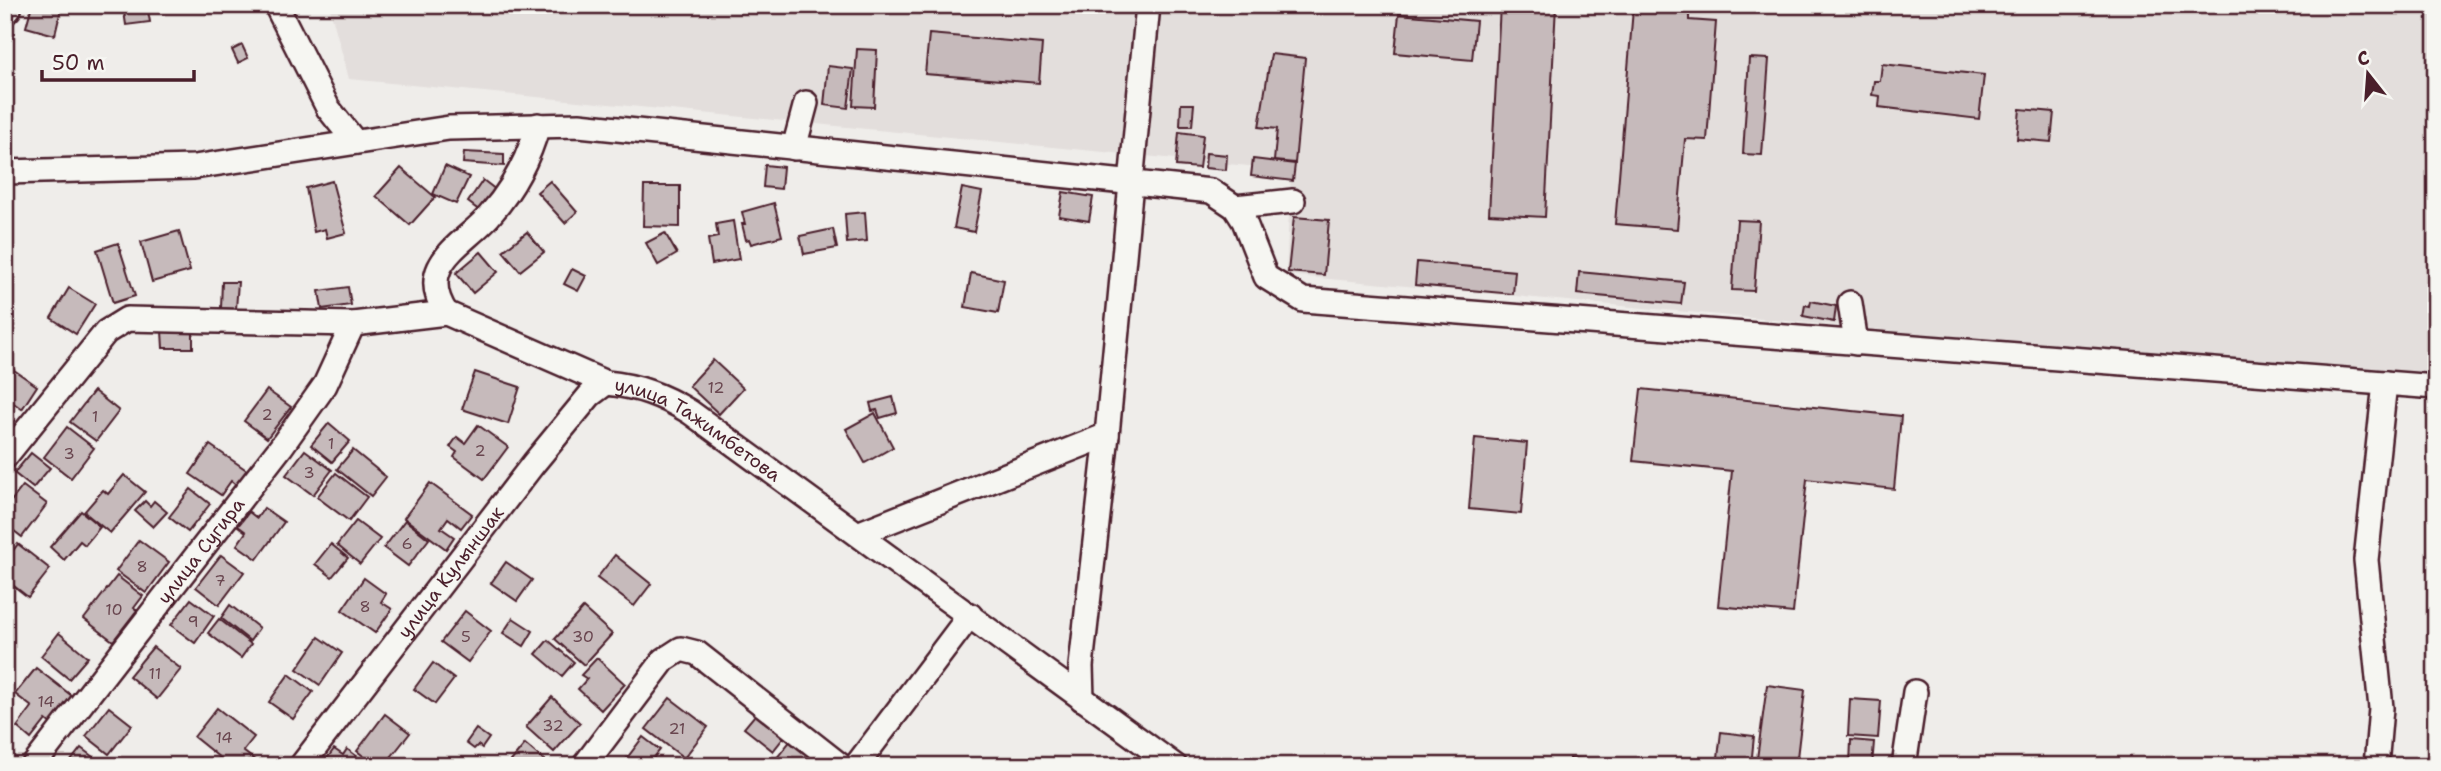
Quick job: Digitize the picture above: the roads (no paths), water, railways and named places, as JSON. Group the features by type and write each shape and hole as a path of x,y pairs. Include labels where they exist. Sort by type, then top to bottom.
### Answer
{"street":[{"path":"276,5 328,108 355,142"},
{"path":"1082,699 1081,666 1107,435 1148,5"},
{"path":"794,148 806,103"},
{"path":"5,457 106,332 127,319 353,324 446,313 437,296 435,279 443,260 463,237 488,217 512,183 530,154 538,125"},
{"path":"5,172 194,167 449,128 579,125 1210,191 1235,206 1253,239 1266,277 1303,300 2436,387"},
{"path":"1235,206 1293,201"},
{"path":"1850,303 1856,343"},
{"name":"улица Тажимбетова","path":"446,313 606,383 634,386 664,397 690,412 860,533 1175,766"},
{"name":"улица Сугира","path":"33,766 281,447 325,385 353,324"},
{"name":"улица Кулыншак","path":"301,766 534,463 590,395 606,383"},
{"path":"2376,766 2381,708 2366,560 2385,383"},
{"path":"860,533 1107,435"},
{"path":"856,766 970,615"},
{"path":"584,766 664,660 681,649 697,653 841,766"},
{"path":"1904,766 1915,692"}]}
